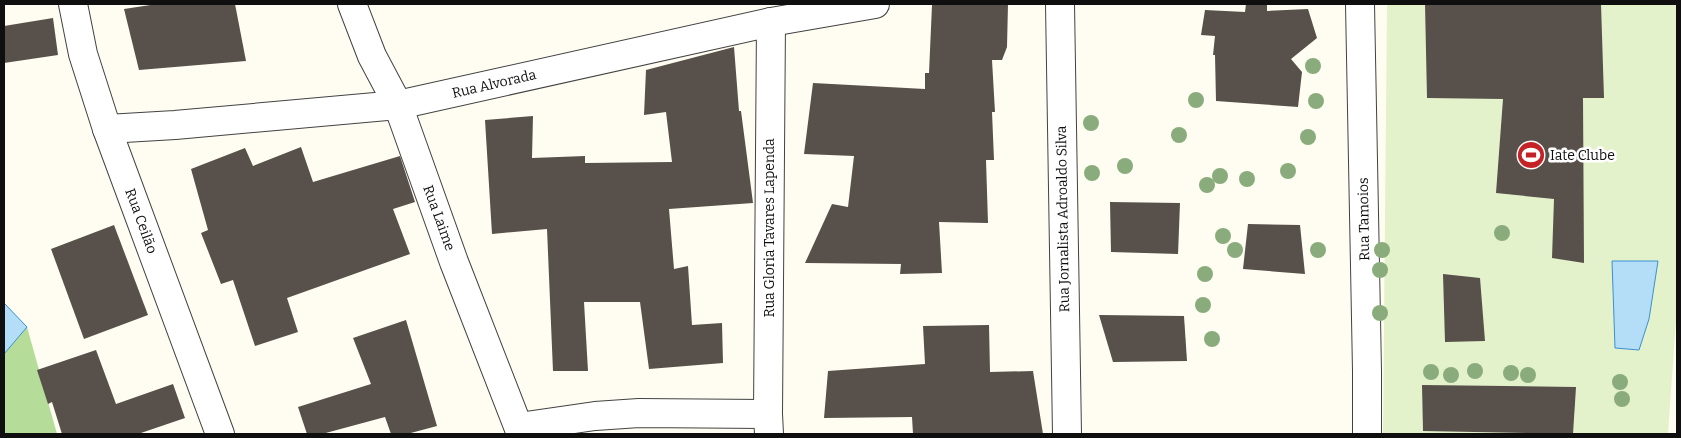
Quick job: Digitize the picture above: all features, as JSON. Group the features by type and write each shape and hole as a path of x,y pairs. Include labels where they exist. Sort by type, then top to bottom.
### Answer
{"street":[{"name":"Rua Ceilão","path":"73,4 83,54 107,129 220,434"},
{"name":"Rua Laime","path":"352,4 372,56 398,105 454,262 520,430"},
{"name":"Rua Alvorada","path":"107,129 175,125 398,105 771,22 875,4"},
{"name":"Rua Jornalista Adroaldo Silva","path":"1060,4 1067,434"},
{"name":"Rua Tamoios","path":"1360,4 1367,360 1366,434"},
{"name":"Rua Gloria Tavares Lapenda","path":"768,424 771,22"},
{"path":"520,430 595,416 639,413 768,424"}],"green space":[{"name":"Iate Clube","path":"1387,4 1677,4 1677,307 1668,434 1383,434"},
{"path":"27,327 57,434 5,434 4,354"}],"water":[{"path":"1612,261 1658,261 1649,319 1639,350 1615,348"},
{"path":"4,303 27,327 4,354"}],"building":[{"path":"157,4 235,4 246,61 139,70 124,9"},
{"path":"1008,4 1007,47 1002,60 992,60 995,112 992,112 994,160 986,160 988,223 939,222 942,273 900,274 901,264 805,263 832,204 848,207 854,156 804,154 813,83 925,89 925,73 929,73 932,5"},
{"path":"1246,4 1267,4 1267,11 1308,9 1317,38 1291,59 1302,72 1298,107 1216,101 1215,55 1213,55 1215,36 1201,35 1205,10 1245,12"},
{"path":"1425,4 1601,4 1604,98 1583,98 1584,263 1552,258 1554,199 1496,193 1503,99 1427,98"},
{"path":"53,18 58,55 4,63 4,26"},
{"path":"734,47 739,111 741,111 753,203 669,209 674,269 688,266 692,325 722,323 723,363 649,369 640,302 584,302 588,371 553,371 547,229 492,234 485,120 533,116 532,158 585,156 585,163 672,162 666,112 644,115 646,70"},
{"path":"301,147 313,182 400,156 415,202 393,209 410,254 287,298 298,332 255,346 233,280 221,284 201,233 208,230 191,169 245,148 253,166"},
{"path":"1110,202 1180,203 1178,254 1111,252"},
{"path":"1248,224 1300,225 1305,274 1243,269"},
{"path":"114,225 148,315 84,339 51,249"},
{"path":"1443,274 1480,278 1485,341 1445,342"},
{"path":"1099,315 1184,316 1187,361 1113,362"},
{"path":"406,320 437,426 407,434 391,434 385,417 322,434 307,434 298,407 371,384 353,338"},
{"path":"989,325 990,372 1033,371 1043,434 913,434 912,417 824,418 828,371 925,364 923,326"},
{"path":"96,350 116,404 173,384 185,418 138,434 62,434 52,402 48,404 37,370"},
{"path":"1422,385 1576,387 1573,434 1423,431"}],"place":[{"name":"Iate Clube","path":"1531,155"}]}
